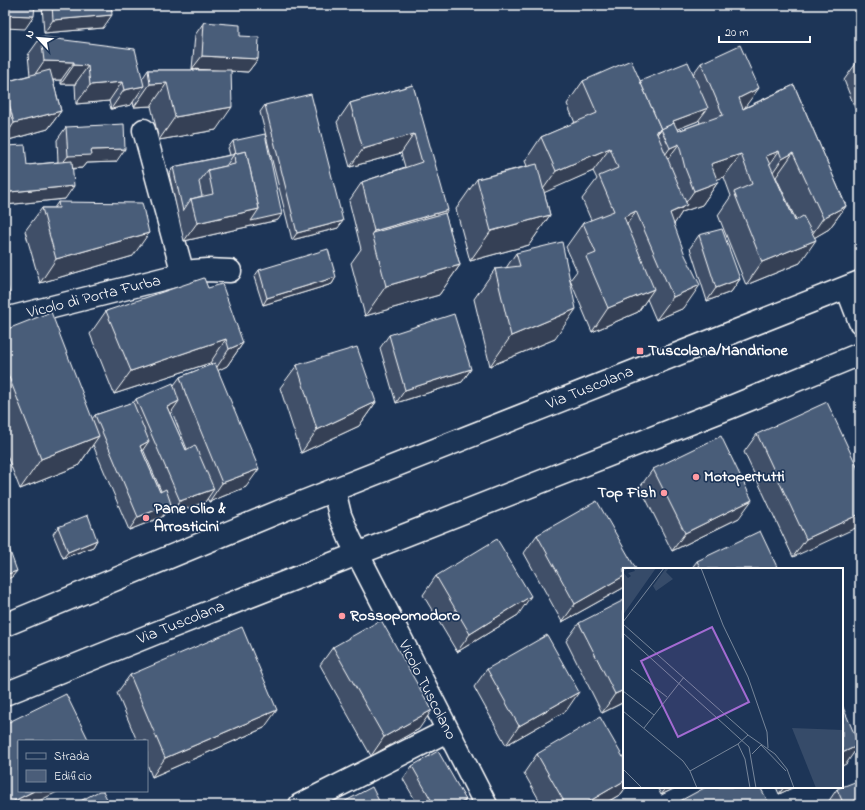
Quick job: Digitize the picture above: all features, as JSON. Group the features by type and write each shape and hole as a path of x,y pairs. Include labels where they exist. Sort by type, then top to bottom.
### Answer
{"main road":[{"name":"Vicolo di Porta Furba","path":"144,130 183,274"},
{"name":"Vicolo di Porta Furba","path":"5,320 183,274 207,270 230,271"},
{"name":"Via Tuscolana","path":"5,625 203,542 854,285 860,322"},
{"name":"Via Tuscolana","path":"5,694 163,630 731,407 860,354"},
{"path":"334,490 336,503 342,520 350,539 359,553"},
{"name":"Vicolo Tuscolano","path":"359,553 486,805"},
{"path":"300,805 448,730"}],"building":[{"path":"5,5 35,5 34,16 5,15"},
{"path":"52,5 111,5 112,15 53,20"},
{"path":"204,22 240,25 240,36 259,37 258,59 202,56"},
{"path":"41,37 135,49 144,86 124,90 122,82 90,85 88,66 74,65 74,62 44,61"},
{"path":"740,45 759,88 739,98 743,109 794,85 846,206 823,218 793,153 782,159 779,151 766,156 795,221 803,216 816,240 762,262 734,192 752,184 741,154 711,164 718,182 694,191 685,168 679,144 670,148 661,129 674,123 678,131 723,115 701,63"},
{"path":"631,60 661,129 656,131 687,205 670,213 685,255 700,285 673,297 636,211 624,217 654,289 608,308 586,257 596,253 583,223 614,211 599,176 618,168 610,148 556,171 541,137 597,113 583,81"},
{"path":"688,62 708,108 673,121 674,123 661,129 640,81"},
{"path":"857,62 860,62 860,69"},
{"path":"50,70 61,111 14,123 5,88 5,82"},
{"path":"148,70 231,70 232,107 175,117 167,83 150,84"},
{"path":"413,85 448,210 374,231 362,182 422,162 414,134 363,149 350,103"},
{"path":"311,94 343,221 297,233 265,105"},
{"path":"124,124 125,149 91,150 92,155 68,156 66,127"},
{"path":"265,134 282,214 251,221 259,209 246,151 236,154 233,141"},
{"path":"25,145 27,165 72,161 74,186 10,192 5,168 5,146"},
{"path":"246,151 259,209 197,223 191,199 213,194 208,170 235,164 234,154"},
{"path":"234,154 226,166 208,170 199,182 202,196 191,199 183,211 173,167"},
{"path":"537,164 550,215 491,231 477,179"},
{"path":"58,202 142,203 149,233 56,259 42,208 59,208"},
{"path":"445,213 460,265 386,286 372,233"},
{"path":"722,229 740,279 716,288 699,235"},
{"path":"562,242 576,309 511,336 495,269 520,266 516,253"},
{"path":"328,249 336,277 267,298 259,270"},
{"path":"5,278 10,295 5,296"},
{"path":"204,278 208,288 222,284 243,343 229,349 226,339 131,371 106,311"},
{"path":"51,312 99,436 41,459 5,367 5,330"},
{"path":"454,314 471,369 405,390 389,335"},
{"path":"357,347 376,402 317,430 297,365"},
{"path":"215,363 259,469 222,483 180,377"},
{"path":"173,383 179,401 167,407 186,450 195,445 214,489 180,501 136,399"},
{"path":"133,402 149,441 140,446 160,492 166,489 171,504 138,517 95,415"},
{"path":"827,402 860,473 860,514 806,539 757,434"},
{"path":"721,436 752,500 685,533 653,469"},
{"path":"597,501 635,568 623,568 623,577 575,604 537,535"},
{"path":"88,515 97,540 68,552 58,527"},
{"path":"760,531 778,568 700,568 697,561"},
{"path":"497,539 531,596 470,634 436,576"},
{"path":"8,546 17,571 5,575 5,548"},
{"path":"623,601 623,690 615,694 579,623"},
{"path":"381,620 432,710 384,737 333,647"},
{"path":"242,627 277,710 165,758 130,675"},
{"path":"547,635 579,692 519,726 487,669"},
{"path":"66,694 89,740 18,740 18,792 32,792 8,804 5,797 5,724"},
{"path":"843,707 859,745 843,753"},
{"path":"600,717 623,757 623,782 583,805 566,805 537,754"},
{"path":"438,751 466,800 456,805 434,805 412,766"},
{"path":"860,780 860,805 844,805 837,789 843,788 843,787"},
{"path":"372,787 381,805 338,805"},
{"path":"704,788 761,788 770,805 682,805 680,801"},
{"path":"97,792 104,792 110,805 73,805"}],"place":[{"name":"Tuscolana/Mandrione","path":"640,351"},
{"name":"Motopertutti","path":"696,477"},
{"name":"Top Fish","path":"664,493"},
{"name":"Pane Olio & Arrosticini","path":"146,518"},
{"name":"Rossopomodoro","path":"342,616"}]}
